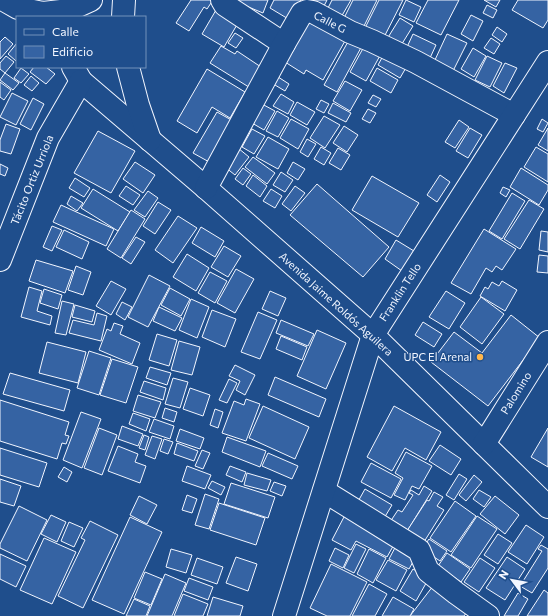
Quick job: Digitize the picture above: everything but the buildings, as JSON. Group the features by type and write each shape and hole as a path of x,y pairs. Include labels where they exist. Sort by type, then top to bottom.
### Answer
{"street":[{"path":"4,0 18,8 45,15 69,10 91,0"},
{"path":"123,16 124,0"},
{"path":"222,0 225,5 284,44"},
{"name":"Calle G","path":"206,188 284,44 302,13 307,11 313,12 350,32 416,62 514,115"},
{"name":"Franklin Tello","path":"284,616 373,335 548,62"},
{"path":"128,68 150,142"},
{"name":"Avenida Jaime Roldós Aguilera","path":"77,74 150,142 206,188 373,335 548,508"},
{"name":"Tácito Ortiz Urriola","path":"0,260 48,138 77,74"},
{"name":"Palomino","path":"484,444 548,342"},
{"path":"324,490 419,550 428,571 488,616"}],"place":[{"name":"UPC El Arenal","path":"480,357"}]}
